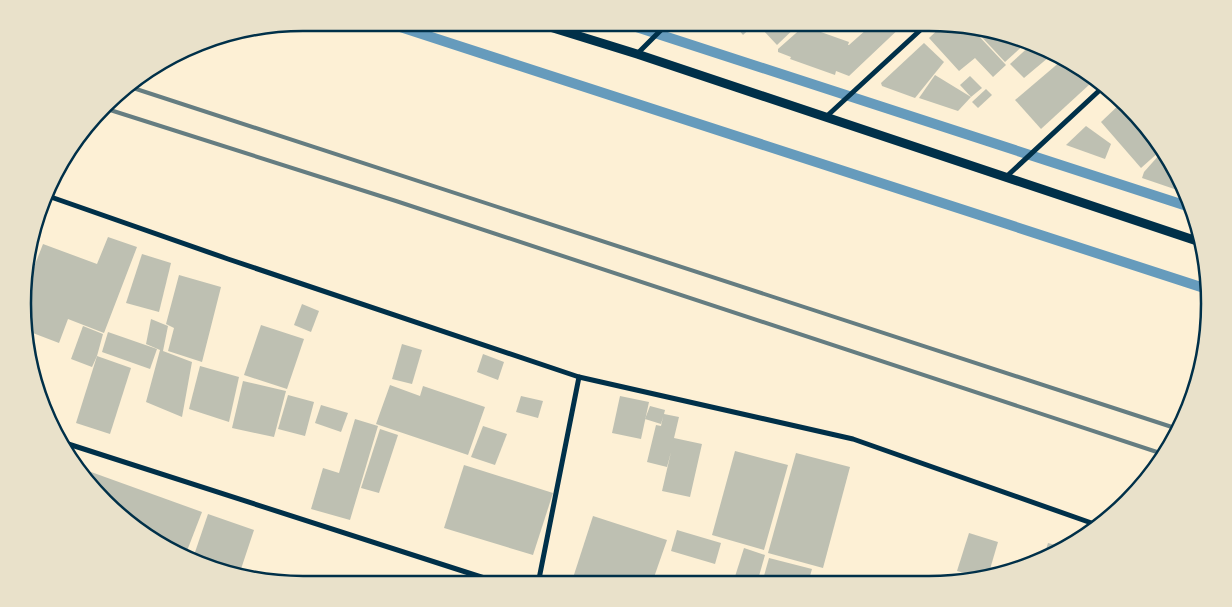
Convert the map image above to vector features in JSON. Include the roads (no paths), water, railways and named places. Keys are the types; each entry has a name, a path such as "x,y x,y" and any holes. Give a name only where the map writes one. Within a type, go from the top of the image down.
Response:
{"street":[{"path":"565,31 827,116 1193,240"},
{"path":"637,54 659,31"},
{"path":"827,116 918,31"},
{"path":"1006,177 1098,91"},
{"path":"53,198 228,259 579,377 853,439 1090,522"},
{"path":"540,576 579,377"},
{"path":"71,445 478,576"}],"waterway":[{"path":"413,31 1200,287"},
{"path":"649,31 1182,204"}],"railway":[{"path":"137,89 1171,427"},
{"path":"112,110 396,201 1157,452"}]}
